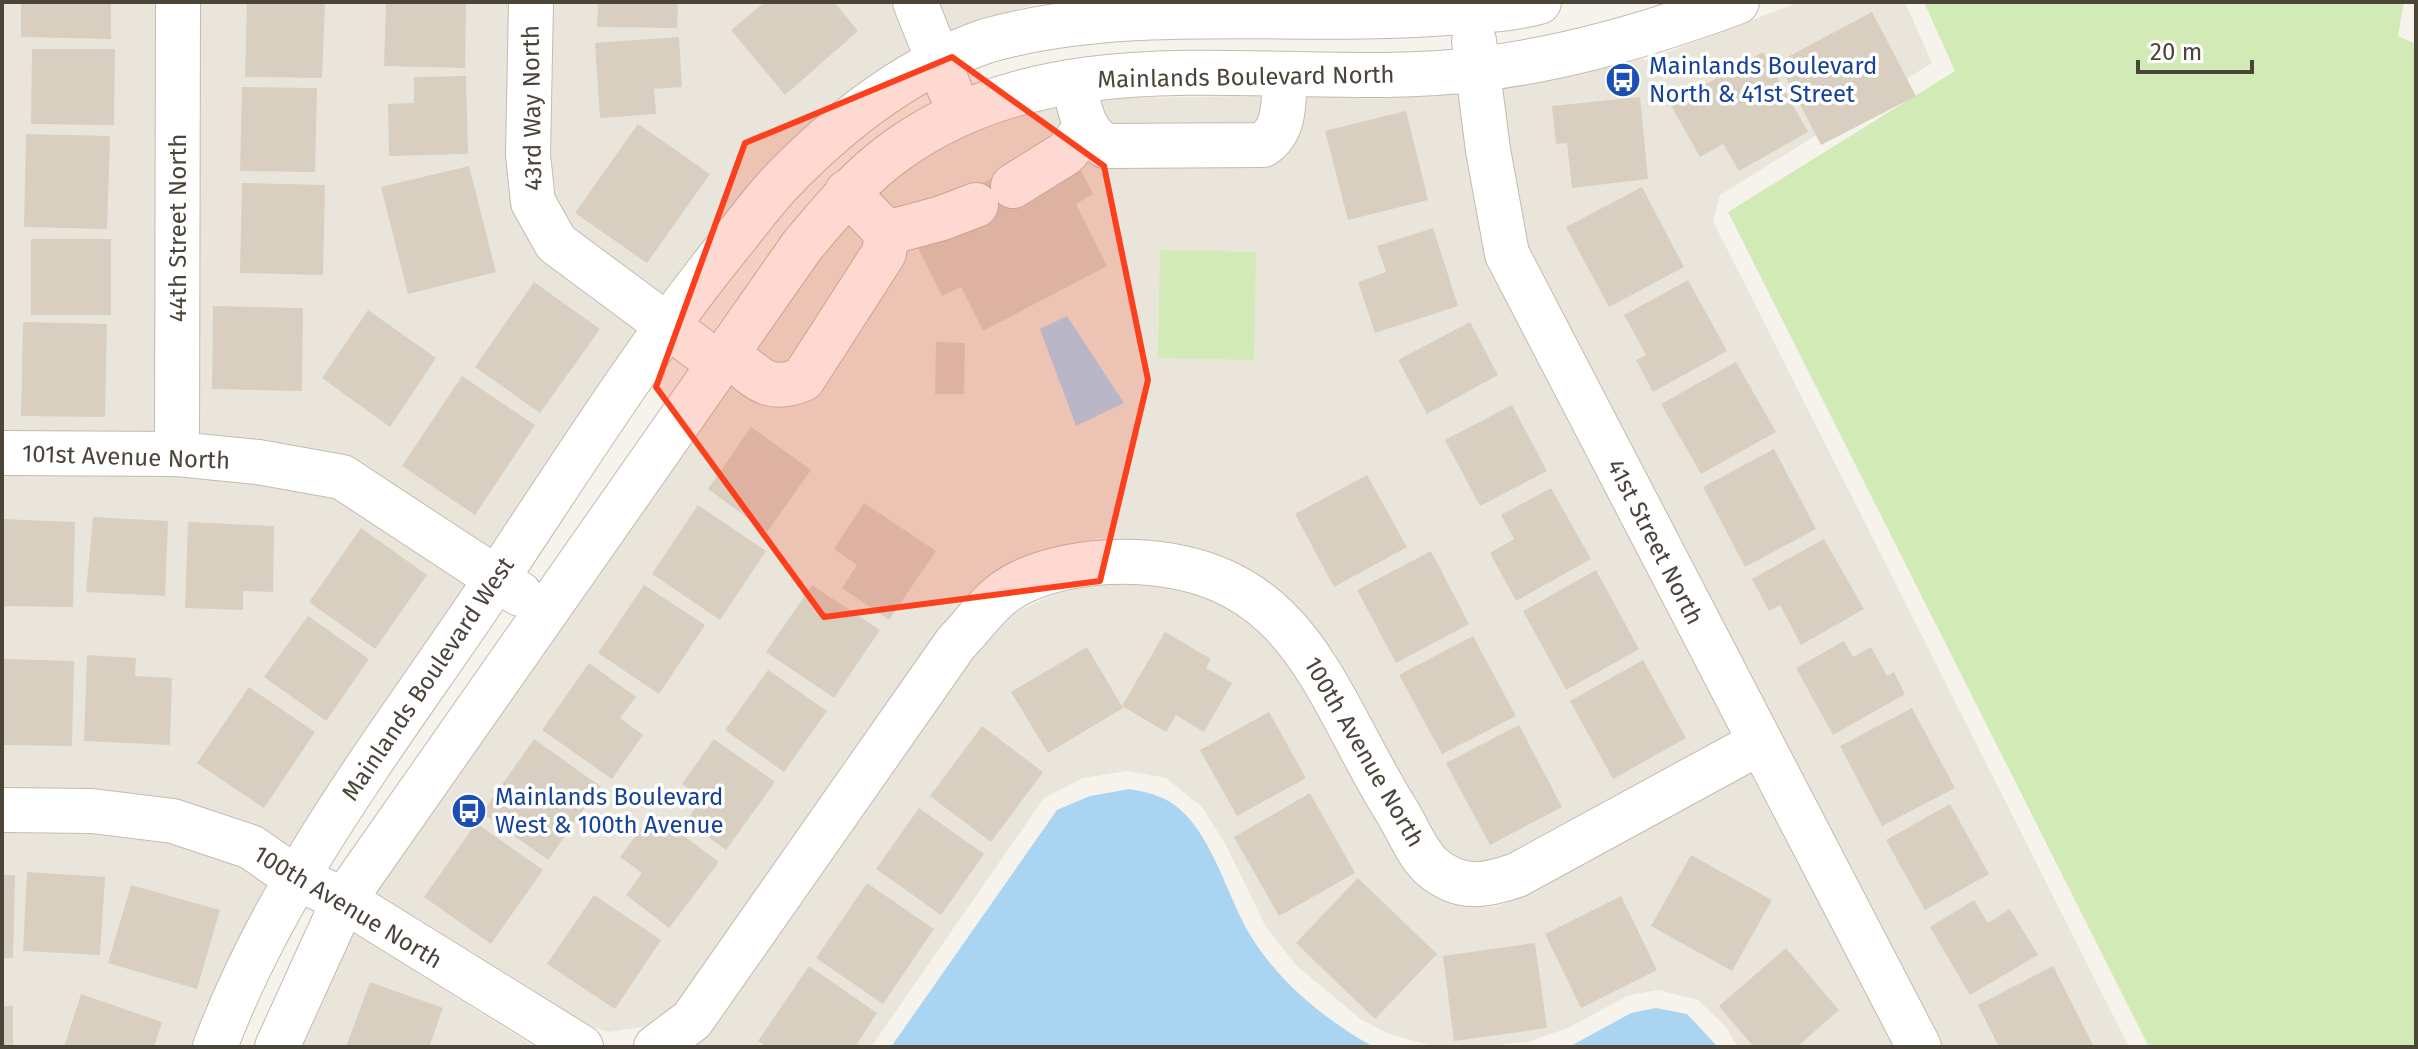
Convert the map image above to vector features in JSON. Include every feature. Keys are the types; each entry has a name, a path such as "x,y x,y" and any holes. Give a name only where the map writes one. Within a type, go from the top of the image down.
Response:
{"street":[{"name":"44th Street North","path":"177,454 178,2"},
{"name":"43rd Way North","path":"531,2 528,155 533,202 556,243 666,325 767,383 783,387 803,379 884,253 887,233"},
{"path":"915,2 960,114"},
{"path":"666,325 777,186 827,136 878,97 939,61 984,41 1045,24 1115,16 1242,9 1403,17 1539,2"},
{"name":"Mainlands Boulevard North","path":"723,359 802,246 847,192 901,147 960,114 1032,89 1117,76 1478,70 1572,53 1650,17 1737,2"},
{"path":"1242,9 1242,74"},
{"name":"41st Street North","path":"1469,12 1488,150 1507,254 1919,1047"},
{"path":"1074,82 1086,128 1105,146 1263,145 1276,137 1281,123 1285,74"},
{"path":"847,192 887,233 942,218 994,196 1066,153 1086,128"},
{"name":"Mainlands Boulevard West","path":"215,1047 239,982 294,877 666,325"},
{"path":"277,1047 344,900 723,359"},
{"name":"101st Avenue North","path":"2,453 177,454 258,462 342,477 546,610"},
{"name":"100th Avenue North","path":"656,1047 692,1020 956,643 1002,594 1049,573 1099,560 1161,563 1222,578 1274,615 1318,665 1389,799 1431,866 1461,883 1488,885 1517,875 1759,743"},
{"name":"100th Avenue North","path":"2,810 92,811 173,821 251,847 294,877 344,900 581,1047"}],"highlighted area":[{"path":"952,57 1104,166 1148,380 1100,581 824,617 656,387 745,143"}],"shaded area":[{"path":"2,2 159,2 157,431 2,431"},
{"path":"198,2 511,2 508,155 638,331 491,549 345,455 261,440 197,433"},
{"path":"551,2 894,2 913,51 867,79 814,120 762,171 661,295 570,227 551,195 548,154"},
{"path":"937,2 1042,2 980,20 949,33"},
{"path":"1800,2 1905,2 1932,63 1720,195 1713,221 2129,1047 1942,1047 1526,246 1507,146 1501,88 1575,76 1643,58 1644,61"},
{"path":"1461,93 1490,265 1731,734 1509,854 1486,863 1466,862 1444,848 1405,786 1335,653 1285,596 1226,557 1165,542 1100,538 1045,551 678,1003 647,1026 609,1032 579,1023 373,893 817,260 863,206 911,166 967,135 1037,111 1118,98"},
{"path":"2,475 176,476 255,484 335,499 468,585 289,847 261,828 179,800 93,789 2,788"},
{"path":"1101,583 1158,586 1214,599 1261,632 1302,679 1422,886 1459,905 1495,907 1523,896 1751,773 1896,1047 1738,1047 1725,1026 1698,1000 1659,990 1629,995 1568,1028 1527,1042 1478,1047 1430,1045 1389,1034 1359,1018 1296,965 1266,927 1226,845 1202,807 1166,778 1128,771 1083,778 1044,798 871,1047 691,1047 971,658 1013,613 1055,594"},
{"path":"2,833 91,834 169,843 243,867 267,884 221,973 193,1047 2,1047"},
{"path":"351,931 535,1047 299,1047"}],"green space":[{"path":"1924,2 2404,2 2398,36 2416,44 2416,1047 2149,1047 1728,212 1955,71"},
{"path":"1160,250 1256,252 1254,360 1158,358"}],"water":[{"path":"1067,316 1124,403 1076,426 1040,329"},
{"path":"1130,789 1160,797 1177,807 1191,821 1215,859 1243,921 1263,955 1306,1000 1339,1026 1374,1047 891,1047 1057,810 1090,796"},
{"path":"1656,1008 1687,1014 1718,1047 1569,1047 1631,1013"}],"building":[{"path":"21,2 111,2 111,39 21,37"},
{"path":"247,2 325,2 322,78 245,77"},
{"path":"386,2 466,2 465,68 384,66"},
{"path":"598,2 678,2 677,28 597,27"},
{"path":"765,2 834,2 858,31 785,95 731,30"},
{"path":"1872,12 1916,96 1821,145 1778,62"},
{"path":"679,37 682,87 654,89 656,114 600,118 595,43"},
{"path":"32,49 115,49 114,125 31,124"},
{"path":"1763,52 1808,132 1739,171 1723,144 1700,157 1670,104"},
{"path":"466,76 468,154 389,156 388,104 414,103 414,77"},
{"path":"242,87 317,88 315,172 240,171"},
{"path":"1640,97 1648,179 1572,188 1567,143 1556,144 1552,106"},
{"path":"1406,111 1428,200 1348,220 1325,131"},
{"path":"638,124 710,174 647,263 575,213"},
{"path":"26,134 110,136 107,229 24,227"},
{"path":"469,166 496,272 408,294 381,187"},
{"path":"1079,166 1093,194 1076,204 1107,266 983,331 961,287 942,296 918,248 981,216 968,190 1006,171"},
{"path":"242,183 325,185 323,275 240,273"},
{"path":"1642,187 1684,267 1609,307 1566,227"},
{"path":"1433,228 1458,306 1375,333 1358,282 1386,272 1377,246"},
{"path":"31,239 111,239 111,315 31,315"},
{"path":"1688,280 1727,351 1653,392 1636,360 1646,355 1624,315"},
{"path":"534,282 600,329 540,413 475,367"},
{"path":"213,306 303,308 302,391 212,389"},
{"path":"368,310 436,358 390,427 322,378"},
{"path":"23,322 107,324 105,417 21,416"},
{"path":"1470,322 1498,375 1427,414 1398,360"},
{"path":"936,342 965,343 964,394 935,394"},
{"path":"1736,362 1776,432 1701,474 1661,404"},
{"path":"462,376 535,425 475,515 402,466"},
{"path":"1512,405 1547,471 1480,506 1445,440"},
{"path":"751,427 811,470 767,532 708,489"},
{"path":"1774,449 1816,529 1745,567 1703,487"},
{"path":"1367,475 1407,547 1334,587 1295,514"},
{"path":"1551,488 1591,559 1516,601 1490,553 1514,539 1501,515"},
{"path":"864,503 936,551 889,620 842,588 857,565 834,549"},
{"path":"698,505 766,551 720,620 652,574"},
{"path":"93,517 168,521 165,596 86,592"},
{"path":"2,519 75,522 73,607 2,606"},
{"path":"188,522 274,526 273,592 243,591 243,610 185,608"},
{"path":"361,528 427,575 375,649 309,602"},
{"path":"1824,539 1864,609 1801,645 1780,605 1769,611 1752,579"},
{"path":"1431,551 1469,624 1396,663 1357,590"},
{"path":"1596,570 1639,649 1566,690 1523,611"},
{"path":"644,585 705,625 659,694 598,653"},
{"path":"812,585 880,630 834,698 766,652"},
{"path":"308,616 369,659 326,721 264,677"},
{"path":"1165,632 1211,659 1206,668 1232,683 1204,732 1176,715 1166,732 1122,706"},
{"path":"1473,636 1516,716 1442,754 1399,675"},
{"path":"1844,641 1853,657 1871,647 1887,676 1894,672 1905,694 1833,735 1796,668"},
{"path":"1087,647 1123,708 1048,753 1011,692"},
{"path":"87,655 136,658 135,676 172,678 170,745 84,741"},
{"path":"2,659 74,661 72,746 2,745"},
{"path":"1643,660 1686,738 1613,779 1570,701"},
{"path":"589,663 636,697 620,718 643,735 612,779 542,730"},
{"path":"768,670 827,711 784,772 725,730"},
{"path":"249,687 315,732 264,808 197,763"},
{"path":"1912,708 1955,788 1882,826 1840,746"},
{"path":"1269,712 1306,778 1237,816 1200,750"},
{"path":"1519,725 1562,807 1490,845 1446,763"},
{"path":"982,726 1043,772 991,842 930,796"},
{"path":"534,739 600,786 548,860 482,813"},
{"path":"714,739 775,782 726,850 686,821 702,799 682,784"},
{"path":"1310,793 1355,873 1279,916 1234,837"},
{"path":"1950,804 1989,874 1925,910 1886,840"},
{"path":"919,808 984,854 941,915 876,869"},
{"path":"653,813 719,862 669,928 626,895 642,873 620,857"},
{"path":"476,823 543,870 491,944 424,897"},
{"path":"1691,855 1772,900 1732,971 1651,926"},
{"path":"27,872 105,877 100,955 23,951"},
{"path":"2,875 15,875 13,958 2,958"},
{"path":"1358,878 1437,954 1375,1019 1296,943"},
{"path":"867,883 934,929 883,1004 816,958"},
{"path":"131,885 220,910 197,989 108,963"},
{"path":"594,895 661,940 615,1009 547,964"},
{"path":"1621,896 1657,970 1581,1008 1545,934"},
{"path":"1974,900 1988,923 2010,909 2038,955 1970,995 1930,927"},
{"path":"1535,943 1547,1028 1454,1041 1443,956"},
{"path":"1786,948 1839,1010 1797,1047 1754,1047 1719,1006"},
{"path":"809,966 877,1013 855,1047 767,1047 758,1041"},
{"path":"2053,966 2094,1047 1999,1047 1978,1005"},
{"path":"370,982 443,1008 429,1047 346,1047"},
{"path":"81,994 162,1022 154,1047 64,1047"},
{"path":"2,1006 13,1006 13,1047 2,1047"}],"place":[{"name":"Mainlands Boulevard North & 41st Street","path":"1623,80"},
{"name":"Mainlands Boulevard West & 100th Avenue","path":"469,811"}]}
